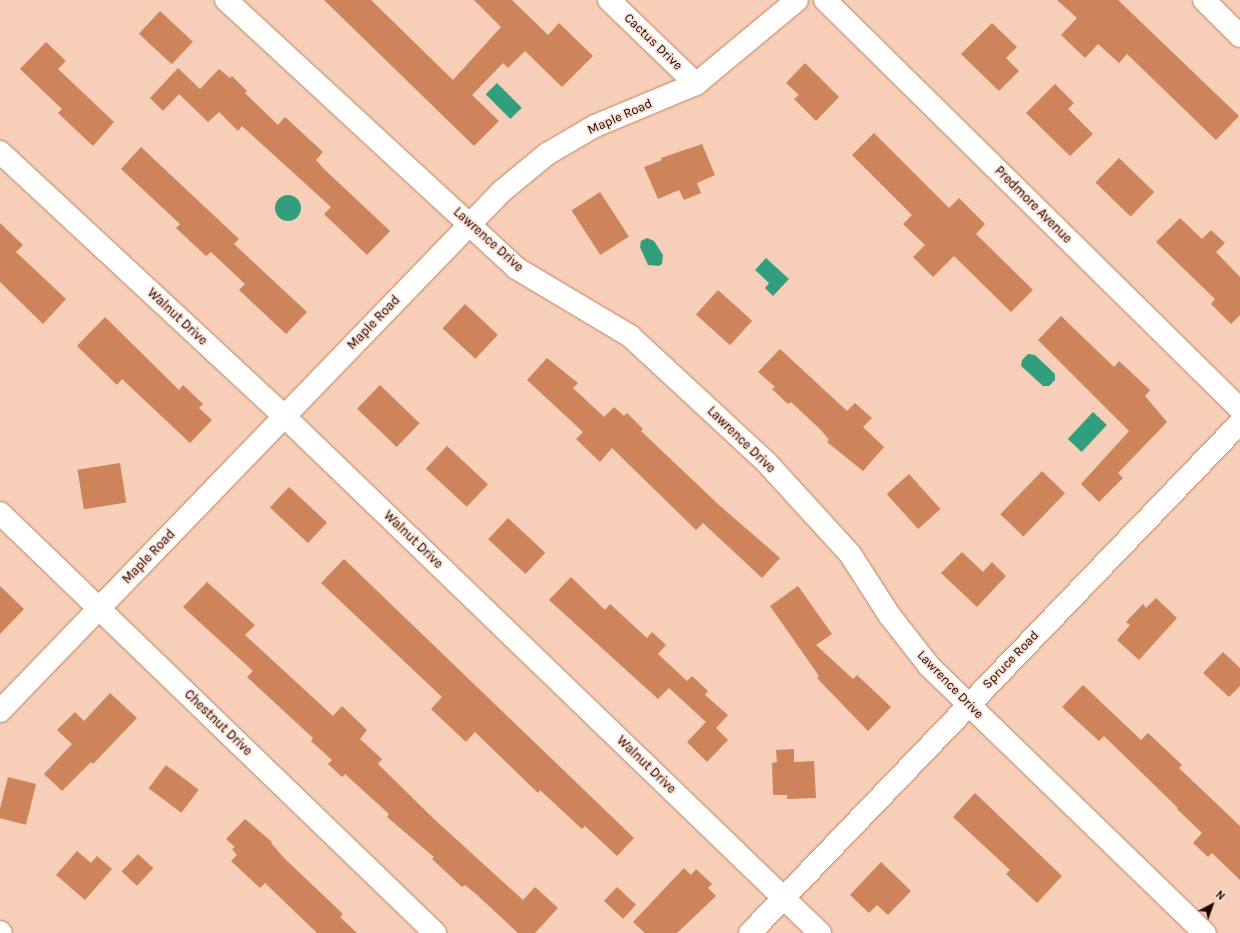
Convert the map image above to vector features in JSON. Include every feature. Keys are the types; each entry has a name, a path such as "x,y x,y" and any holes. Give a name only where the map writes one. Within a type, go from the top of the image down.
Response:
{"street":[{"name":"Lawrence Drive","path":"226,0 516,268 630,336 767,463 850,554 890,616 919,653 967,704 1205,933"},
{"name":"Cactus Drive","path":"609,0 696,84"},
{"name":"Maple Road","path":"0,711 468,224 501,192 547,154 595,126 696,84 797,0"},
{"name":"Predmore Avenue","path":"825,0 1240,409"},
{"path":"1204,0 1240,36"},
{"name":"Walnut Drive","path":"0,152 284,416 820,933"},
{"name":"Spruce Road","path":"750,933 967,704 1240,423"},
{"name":"Chestnut Drive","path":"0,513 435,933"}],"shaded area":[{"path":"497,83 522,108 510,119 486,94"},
{"path":"288,195 297,199 301,208 297,217 288,221 279,217 275,208 279,199"},
{"path":"647,238 654,241 663,255 662,264 659,266 648,265 640,247 641,241"},
{"path":"766,258 789,279 773,296 765,288 769,283 755,270"},
{"path":"1028,354 1035,355 1055,374 1055,380 1049,386 1043,386 1021,366 1022,360"},
{"path":"1093,412 1107,425 1082,452 1068,439"}],"building":[{"path":"324,0 371,0 453,80 501,27 474,0 512,0 548,35 559,23 593,56 562,87 525,51 508,68 503,63 472,95 499,121 474,146"},
{"path":"1057,0 1118,0 1239,116 1216,140 1127,54 1119,63 1098,44 1085,58 1061,35 1077,18"},
{"path":"160,11 193,42 172,64 139,34"},
{"path":"992,23 1017,47 1006,58 1019,71 999,91 961,54"},
{"path":"46,42 66,61 58,69 114,122 93,146 58,113 62,109 20,69"},
{"path":"805,63 839,97 816,121 794,99 799,95 786,83"},
{"path":"178,68 200,89 219,69 230,78 232,76 247,91 245,93 278,125 285,117 323,152 316,160 390,231 367,255 324,214 331,207 242,126 238,131 219,112 208,122 179,94 163,111 150,98"},
{"path":"1055,84 1074,103 1068,109 1093,134 1070,156 1026,113"},
{"path":"874,133 949,208 959,198 985,224 976,234 1033,290 1011,312 954,256 933,277 913,257 925,245 903,224 912,215 852,155"},
{"path":"702,144 715,175 697,183 701,193 684,200 679,190 658,199 644,167 662,160 661,158"},
{"path":"141,147 239,239 234,244 307,312 286,334 239,290 245,284 211,252 206,256 176,228 180,224 121,169"},
{"path":"1119,158 1154,192 1131,216 1095,182"},
{"path":"600,192 629,236 600,255 571,211"},
{"path":"1180,218 1202,239 1211,230 1225,243 1216,252 1240,277 1240,315 1231,324 1211,304 1215,299 1156,242"},
{"path":"0,223 23,245 16,252 66,299 43,324 0,282"},
{"path":"718,290 752,321 730,345 696,315"},
{"path":"465,304 498,335 475,359 442,328"},
{"path":"1061,316 1114,367 1119,361 1150,390 1145,396 1167,422 1118,473 1123,478 1099,502 1081,484 1129,431 1038,340"},
{"path":"105,317 179,390 183,385 203,404 199,408 212,420 190,443 122,379 117,385 77,346"},
{"path":"780,349 847,411 855,403 872,418 863,427 884,447 863,471 827,442 829,440 821,430 791,402 788,404 772,389 775,387 758,372"},
{"path":"547,358 578,383 573,388 604,417 614,407 624,416 627,413 643,429 641,431 719,505 780,558 762,578 703,523 696,530 612,448 600,462 576,439 583,432 527,380"},
{"path":"380,385 420,423 397,447 357,409"},
{"path":"447,446 488,484 467,507 426,469"},
{"path":"120,463 126,503 84,509 78,470"},
{"path":"1042,471 1065,493 1023,536 1000,514"},
{"path":"909,474 940,509 918,529 887,494"},
{"path":"289,487 327,522 308,543 270,507"},
{"path":"508,518 545,553 526,574 488,539"},
{"path":"962,552 983,572 992,562 1006,576 977,607 941,573"},
{"path":"344,559 634,838 617,856 585,826 582,829 540,790 538,793 475,732 466,742 431,709 442,697 321,583"},
{"path":"571,577 605,610 610,604 647,638 652,632 666,645 658,654 687,681 692,676 708,691 705,695 728,715 716,728 728,740 707,762 687,742 706,722 669,688 658,699 549,600"},
{"path":"207,582 255,625 245,635 333,716 342,706 367,730 360,739 382,759 378,764 434,819 523,900 535,887 558,908 535,933 518,933 476,894 465,885 462,887 432,859 434,857 387,817 389,814 345,774 342,777 328,764 332,760 311,741 313,738 247,677 253,671 183,607"},
{"path":"0,586 24,609 0,634"},
{"path":"798,586 832,634 816,645 853,679 857,675 891,707 868,731 817,678 819,676 770,606"},
{"path":"1156,598 1177,618 1139,660 1117,640 1130,625 1126,622 1143,604 1146,608"},
{"path":"1223,652 1240,668 1240,686 1229,697 1203,673"},
{"path":"1083,685 1141,740 1148,733 1182,765 1179,768 1240,826 1240,880 1212,853 1208,857 1193,843 1202,833 1104,736 1099,741 1062,707"},
{"path":"110,693 137,718 93,764 91,762 62,791 44,774 72,744 57,730 75,712 84,721"},
{"path":"794,749 794,762 814,761 816,798 787,799 787,795 773,795 772,763 777,762 776,750"},
{"path":"166,765 199,790 181,813 149,788"},
{"path":"8,777 36,784 26,825 0,818 0,809"},
{"path":"975,793 1062,876 1037,903 1006,874 1010,870 953,817"},
{"path":"245,819 272,842 271,843 285,859 343,914 340,917 357,933 317,933 265,883 260,888 231,861 237,855 232,849 235,847 226,839"},
{"path":"77,851 91,863 97,856 112,869 85,900 56,875"},
{"path":"138,854 153,868 137,886 122,872"},
{"path":"881,862 911,891 888,915 877,905 869,913 850,895"},
{"path":"684,868 691,875 696,869 712,884 708,888 716,896 677,933 645,933 633,922"},
{"path":"617,887 636,905 623,919 604,901"}]}
